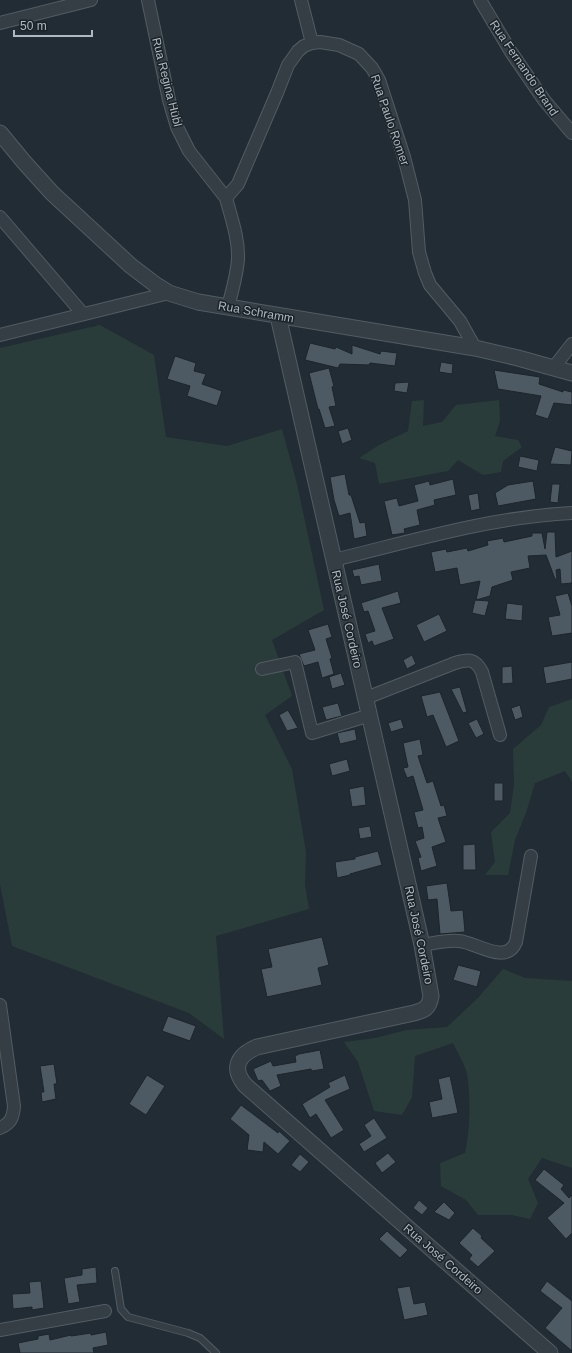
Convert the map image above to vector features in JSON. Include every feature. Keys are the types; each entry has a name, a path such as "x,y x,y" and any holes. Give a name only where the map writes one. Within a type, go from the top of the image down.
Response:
{"street":[{"path":"0,24 91,0"},
{"name":"Rua Regina Hübl","path":"148,0 169,100 177,127 189,151 226,198"},
{"path":"228,307 237,270 238,247 226,198 232,192 242,174 283,80 288,65 298,51 304,46 312,43 301,0"},
{"name":"Rua Fernando Brand","path":"480,0 511,52 544,100 572,133"},
{"name":"Rua Paulo Romer","path":"312,43 329,43 339,45 359,54 372,68 379,80 392,117 415,200 419,252 425,273 430,285 460,321 475,348"},
{"name":"Rua Schramm","path":"0,133 39,179 79,218 144,277 169,293 198,302 475,348 554,367 572,373"},
{"path":"0,217 83,314"},
{"path":"0,335 169,293"},
{"name":"Rua José Cordeiro","path":"278,316 422,945 431,996 430,1004 423,1010 403,1016 257,1047 244,1054 240,1060 238,1065 240,1079 550,1353"},
{"path":"554,367 572,344"},
{"path":"334,560 477,526 534,516 572,513"},
{"path":"366,698 455,663 468,660 474,661 482,672 500,735"},
{"path":"262,670 296,662 312,733 370,715"},
{"path":"422,945 460,941 470,943 490,952 499,953 509,951 514,948 531,856"},
{"path":"0,1005 14,1106 12,1120 0,1128"},
{"path":"0,1330 105,1311"}],"lane":[{"path":"115,1271 121,1308 128,1317 188,1333 200,1338 216,1353"}],"green space":[{"path":"100,325 154,355 166,437 227,446 282,429 297,484 324,610 272,640 292,696 265,715 292,769 306,852 305,885 309,909 216,936 224,1039 189,1013 12,946 0,884 0,348"},
{"path":"424,400 423,426 442,422 456,405 499,400 500,421 495,436 518,440 522,447 503,461 501,472 483,475 458,460 448,471 379,484 375,463 359,458 379,445 408,431 412,401"},
{"path":"572,699 572,782 565,771 535,783 526,813 515,840 508,875 485,875 495,862 491,832 510,813 514,785 513,749 541,725 549,707"},
{"path":"503,969 525,978 572,981 572,1168 542,1158 528,1179 538,1203 530,1219 511,1215 478,1215 466,1200 441,1186 440,1163 465,1153 469,1124 469,1093 467,1074 463,1062 453,1043 415,1056 412,1097 402,1115 374,1111 358,1062 344,1042 375,1038 407,1030 447,1027 478,998"}],"building":[{"path":"310,343 335,349 336,347 352,354 352,345 380,354 381,351 397,353 395,366 370,363 369,365 340,364 338,368 305,360"},
{"path":"175,356 196,363 194,371 206,374 202,384 222,391 217,406 187,396 190,386 167,379"},
{"path":"441,362 453,364 452,374 439,372"},
{"path":"329,368 334,386 332,387 336,406 329,407 335,426 325,428 318,409 309,373"},
{"path":"494,370 540,377 539,384 563,392 563,390 572,392 572,405 554,403 548,419 535,415 541,396 498,389"},
{"path":"409,382 407,393 394,391 395,383"},
{"path":"348,428 352,440 342,444 338,431"},
{"path":"555,447 572,451 571,465 550,464"},
{"path":"520,456 539,460 537,471 518,467"},
{"path":"345,474 349,495 351,495 360,523 365,522 367,536 354,539 350,513 339,516 334,500 330,477"},
{"path":"453,479 456,495 434,500 435,505 417,510 420,525 404,529 405,533 392,535 384,501 397,498 399,506 418,501 414,485 429,481 430,485"},
{"path":"533,481 536,499 498,506 495,493 508,485"},
{"path":"552,484 560,484 558,503 550,502"},
{"path":"478,493 480,509 471,511 468,495"},
{"path":"547,532 555,532 556,557 572,551 572,583 561,584 560,569 556,570 557,579 555,579 546,555 528,556 530,568 511,572 513,580 492,587 490,596 476,600 480,581 460,585 457,568 435,572 431,552 446,549 447,552 467,548 468,551 488,545 487,541 503,538 504,542 532,536 532,533 542,533 545,549"},
{"path":"379,564 382,581 361,585 359,576 354,577 352,570"},
{"path":"398,591 401,603 382,608 394,639 374,646 372,641 368,643 365,634 375,631 368,611 364,612 361,603"},
{"path":"568,593 572,606 572,633 552,636 548,617 560,615 555,596"},
{"path":"475,600 489,601 485,616 472,613"},
{"path":"507,603 523,605 522,621 505,619"},
{"path":"439,614 447,631 424,642 416,625"},
{"path":"328,624 332,637 326,639 332,658 330,659 334,674 322,678 318,662 304,666 299,654 315,650 308,630"},
{"path":"412,655 416,664 407,669 403,660"},
{"path":"572,662 572,679 546,684 543,667"},
{"path":"512,666 513,683 502,684 502,667"},
{"path":"341,673 345,685 332,689 329,677"},
{"path":"460,687 467,712 463,713 451,689"},
{"path":"440,692 459,741 446,747 433,715 427,717 421,696"},
{"path":"338,703 342,716 326,720 322,707"},
{"path":"520,705 523,717 515,720 511,708"},
{"path":"288,710 298,728 287,731 279,715"},
{"path":"401,719 404,728 391,732 388,723"},
{"path":"477,719 484,734 476,738 468,723"},
{"path":"355,729 357,740 340,744 337,733"},
{"path":"420,739 423,755 418,756 427,783 433,781 441,806 444,805 447,816 438,818 446,842 432,847 437,866 421,871 418,858 421,857 415,841 424,838 422,827 418,828 414,812 423,810 413,776 407,778 403,768 408,767 403,743"},
{"path":"347,759 350,771 332,776 329,764"},
{"path":"494,783 503,783 503,801 494,801"},
{"path":"364,786 366,805 352,807 349,789"},
{"path":"370,826 372,837 360,839 358,828"},
{"path":"475,844 476,870 463,870 463,845"},
{"path":"378,851 382,865 337,878 335,862 355,859 355,857"},
{"path":"447,883 451,911 463,910 465,932 440,934 437,899 428,900 426,886"},
{"path":"322,937 329,965 318,968 322,985 267,997 261,969 272,967 268,949"},
{"path":"458,965 481,971 477,987 453,980"},
{"path":"168,1016 196,1026 190,1041 162,1031"},
{"path":"320,1050 324,1069 312,1071 311,1069 277,1075 281,1086 270,1091 262,1080 258,1081 253,1069 271,1061 273,1066 296,1062 295,1056 299,1054"},
{"path":"54,1064 57,1084 54,1084 56,1099 42,1102 41,1092 44,1092 40,1066"},
{"path":"147,1075 165,1086 146,1115 129,1104"},
{"path":"345,1075 350,1089 325,1100 344,1130 331,1138 316,1114 310,1118 302,1104 330,1087 328,1083"},
{"path":"450,1076 458,1113 432,1118 429,1102 442,1099 438,1079"},
{"path":"241,1105 278,1133 279,1131 290,1141 278,1154 264,1142 263,1152 247,1150 249,1135 230,1119"},
{"path":"374,1118 387,1138 364,1152 359,1144 371,1136 364,1125"},
{"path":"388,1153 396,1162 382,1173 375,1163"},
{"path":"300,1154 309,1162 300,1172 291,1165"},
{"path":"544,1169 564,1185 561,1189 569,1198 572,1195 572,1233 566,1239 547,1218 564,1203 535,1180"},
{"path":"419,1200 428,1208 422,1215 413,1208"},
{"path":"444,1202 455,1213 449,1220 434,1212"},
{"path":"473,1228 495,1251 478,1267 469,1259 472,1255 459,1243"},
{"path":"387,1231 408,1250 400,1258 379,1239"},
{"path":"96,1267 97,1283 77,1285 80,1302 68,1304 64,1278 82,1275 82,1269"},
{"path":"41,1281 44,1308 32,1310 32,1307 13,1309 12,1294 30,1293 29,1282"},
{"path":"547,1281 572,1301 572,1351 545,1328 562,1308 540,1291"},
{"path":"410,1286 414,1304 425,1302 428,1315 404,1320 397,1288"},
{"path":"106,1332 108,1345 93,1348 94,1353 20,1353 18,1343 38,1339 38,1336 49,1334 50,1340 71,1335 91,1333 91,1335"}]}
